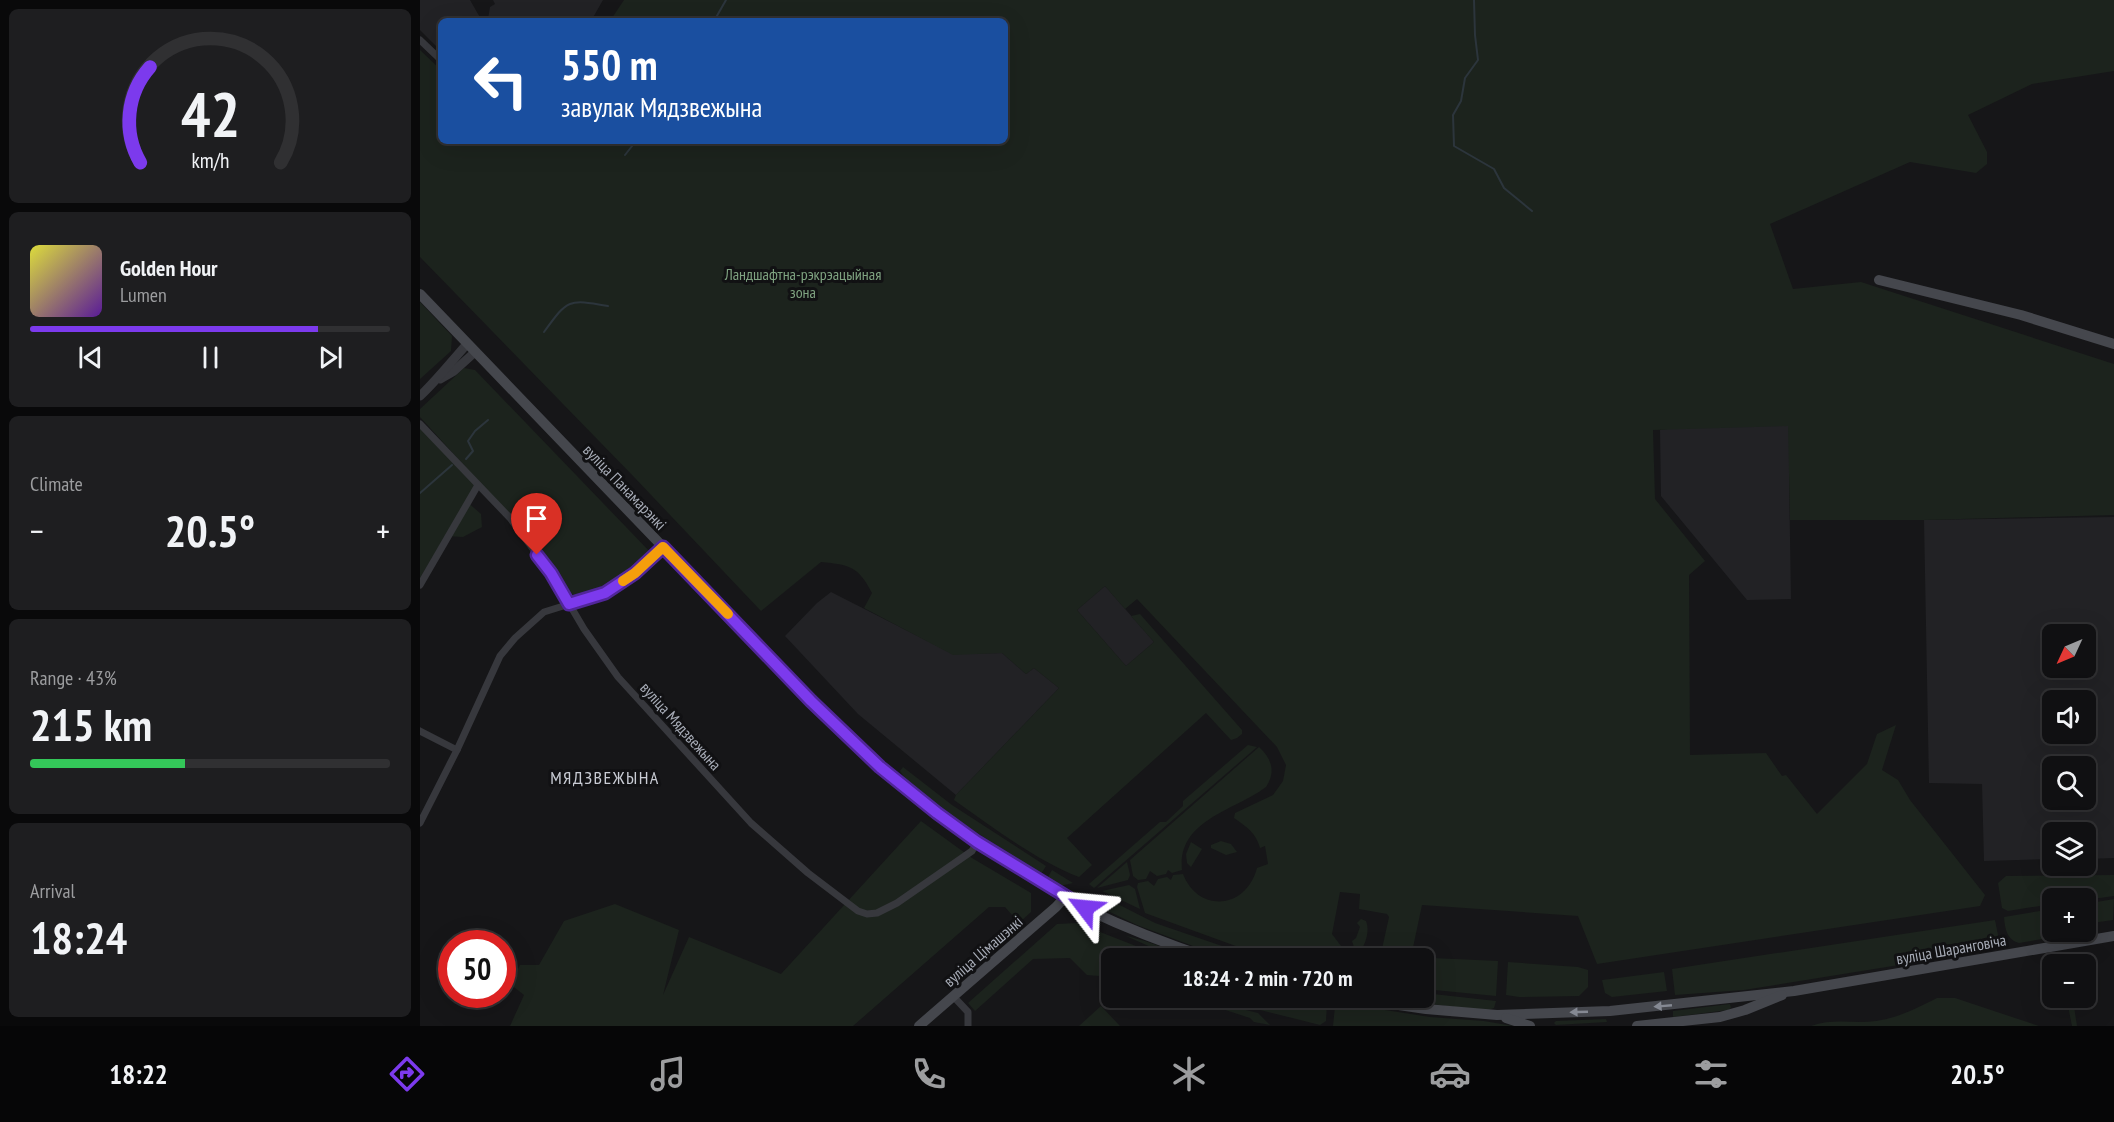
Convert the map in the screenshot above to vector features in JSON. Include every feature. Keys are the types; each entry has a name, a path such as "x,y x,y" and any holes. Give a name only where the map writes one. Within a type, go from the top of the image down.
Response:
{"main road":[{"path":"1879,280 2020,315 2114,344"},
{"name":"вуліца Панамарэнкі","path":"420,294 848,738 909,791 977,842 1065,897"},
{"path":"1065,897 1123,925 1183,948"},
{"name":"вуліца Цімашэнкі","path":"919,1026 1065,897"},
{"name":"вуліца Шаранговіча","path":"1419,1008 1497,1015 1637,1008 1794,991 2114,936"},
{"name":"вуліца Шаранговіча","path":"1638,1026 1720,1017 1794,991"},
{"path":"1637,1008 1638,1026"},
{"name":"вуліца Шаранговіча","path":"1497,1015 1530,1026"}],"street":[{"path":"420,40 438,57"},
{"path":"420,396 437,380 454,371 471,348"},
{"name":"вуліца Мядзвежына","path":"420,424 510,518 551,573 618,677 751,823 808,873 858,911 867,914 877,913 897,903 972,851 977,842"},
{"path":"420,585 478,485"},
{"path":"420,823 457,750 500,656 514,639 544,612 605,593 635,573 663,547"},
{"path":"420,731 457,750"},
{"path":"953,996 968,1012 968,1026"}],"shaded area":[{"path":"420,0 470,0 480,18 438,18 438,48 420,30"},
{"path":"493,0 603,0 593,18 488,18 490,7 495,4"},
{"path":"1807,304 1789,476 1791,599 1747,600 1661,496 1660,430 1667,429"},
{"path":"2114,517 2114,858 2096,859 2096,822 2042,822 2042,859 1984,861 1982,784 1929,783 1924,520"},
{"path":"1105,586 1154,642 1126,666 1077,610"},
{"path":"831,592 953,654 1002,653 1026,674 1034,668 1059,688 956,795 858,714 785,636"}],"green space":[{"name":"Ландшафтна-рэкрэацыйная зона","path":"624,0 2114,0 2114,71 2032,84 1968,115 1987,152 1987,164 1976,173 1910,162 1770,224 1793,289 1861,282 2114,364 2114,515 1924,520 1790,520 1788,426 1653,430 1655,499 1705,561 1689,575 1690,755 1766,753 1782,776 1786,775 1817,814 1867,764 1877,734 1896,725 1882,770 1898,780 1910,800 1985,895 1980,906 1597,964 1578,916 1422,905 1413,948 1382,948 1389,917 1387,914 1359,909 1360,894 1340,892 1332,934 1342,948 1241,948 1145,913 1137,887 1138,883 1148,881 1154,886 1158,879 1167,877 1171,880 1173,875 1183,874 1190,887 1199,895 1210,900 1233,899 1243,892 1251,882 1257,868 1268,864 1265,846 1260,848 1247,827 1234,818 1235,813 1273,795 1283,781 1286,765 1277,747 1137,599 1125,609 1105,586 1077,610 1126,666 1154,642 1131,616 1140,614 1242,730 1242,734 1231,740 1206,713 1067,838 1092,865 1079,877 1062,870 1015,842 954,800 956,795 1059,688 1034,668 1026,674 1002,653 953,655 864,608 872,593 867,584 852,568 839,564 821,562 761,611 420,257 420,50 438,67 438,144 1008,144 1008,18 612,18"},
{"path":"420,302 452,336 451,351 420,379"},
{"path":"464,368 475,370 652,554 625,578 578,597 572,594 559,582 511,517 420,417 420,409"},
{"path":"420,427 475,485 466,501 481,514 482,527 463,537 445,536 420,578"},
{"path":"1248,745 1257,747 1094,888 1089,884 1160,822 1166,822 1183,806 1183,801"},
{"path":"1259,747 1270,761 1272,771 1266,787 1198,828 1189,839 1183,853 1182,870 1172,873 1168,870 1166,874 1157,876 1150,871 1146,879 1138,880 1133,876 1130,860"},
{"path":"903,767 952,805 1046,866 1041,874 942,810 911,786 900,771"},
{"path":"921,821 972,858 1031,893 1031,912 1019,923 1005,907 989,907 853,1026 510,1026 524,995 516,989 516,973 520,965 539,965 564,921 615,904 679,930 663,995 689,937 781,974"},
{"path":"1221,841 1231,844 1237,852 1226,855 1211,848 1211,845"},
{"path":"1191,842 1202,849 1191,867 1187,863 1186,854"},
{"path":"1127,862 1130,875 1128,880 1097,888"},
{"path":"1052,870 1073,883 1060,886 1047,879"},
{"path":"2114,875 2114,896 2096,898 2096,888 2042,888 2042,906 2008,911 2002,908 1998,883 2006,876"},
{"path":"1129,885 1135,889 1140,909 1102,891"},
{"path":"1100,895 1155,923 1228,948 1198,948 1137,925 1089,902 1091,897"},
{"path":"2114,899 2113,920 2096,922 2096,902"},
{"path":"2042,911 2042,939 2015,942 2009,937 2004,917"},
{"path":"1361,919 1366,921 1367,925 1367,937 1362,948 1354,948 1352,941 1356,938 1360,927 1357,923"},
{"path":"1995,920 1999,940 1992,950 1744,990 1675,995 1672,969"},
{"path":"1077,923 1141,948 1101,948 1101,976 1087,975 1070,958 1033,959 975,1011 968,1003 1057,924"},
{"path":"1126,936 1163,948 1153,948"},
{"path":"1434,958 1498,961 1496,996 1434,990"},
{"path":"1508,962 1578,967 1588,970 1588,987 1579,996 1519,997 1506,995"},
{"path":"1664,972 1667,991 1612,997 1605,993 1602,980"},
{"path":"1434,994 1496,1001 1494,1008 1485,1011 1434,1004"},
{"path":"1937,998 1955,998 2039,1026 1811,1026 1827,1022 1884,1020"},
{"path":"1730,1004 1731,1008 1728,1010 1673,1017 1673,1011"},
{"path":"1101,1006 1120,1026 1079,1026"},
{"path":"1219,1008 1238,1008 1258,1013 1270,1025 1254,1022 1250,1018"},
{"path":"1253,1008 1327,1008 1326,1021 1320,1025"},
{"path":"1335,1008 1372,1008 1513,1026 1333,1026"},
{"path":"2068,1008 2074,1008 2077,1026 2072,1026"},
{"path":"1606,1019 1607,1022 1556,1025 1554,1023 1556,1021"}],"waterway":[{"path":"716,18 726,0"},
{"path":"1474,0 1478,60 1465,78 1461,101 1453,115 1454,146 1494,169 1504,188 1532,211"},
{"path":"625,155 634,144"},
{"path":"544,332 558,313 570,304 584,302 608,306"},
{"path":"466,459 473,451 468,441 475,431 488,420"},
{"path":"420,493 452,465"}],"slow traffic":[{"path":"623,581 663,547 728,614"}],"district":[{"name":"МЯДЗВЕЖЫНА","path":"605,778"}],"route":[{"path":"537,555 551,573 569,604 605,593 635,573 663,547 811,701 880,767 977,842 1085,908"}]}
